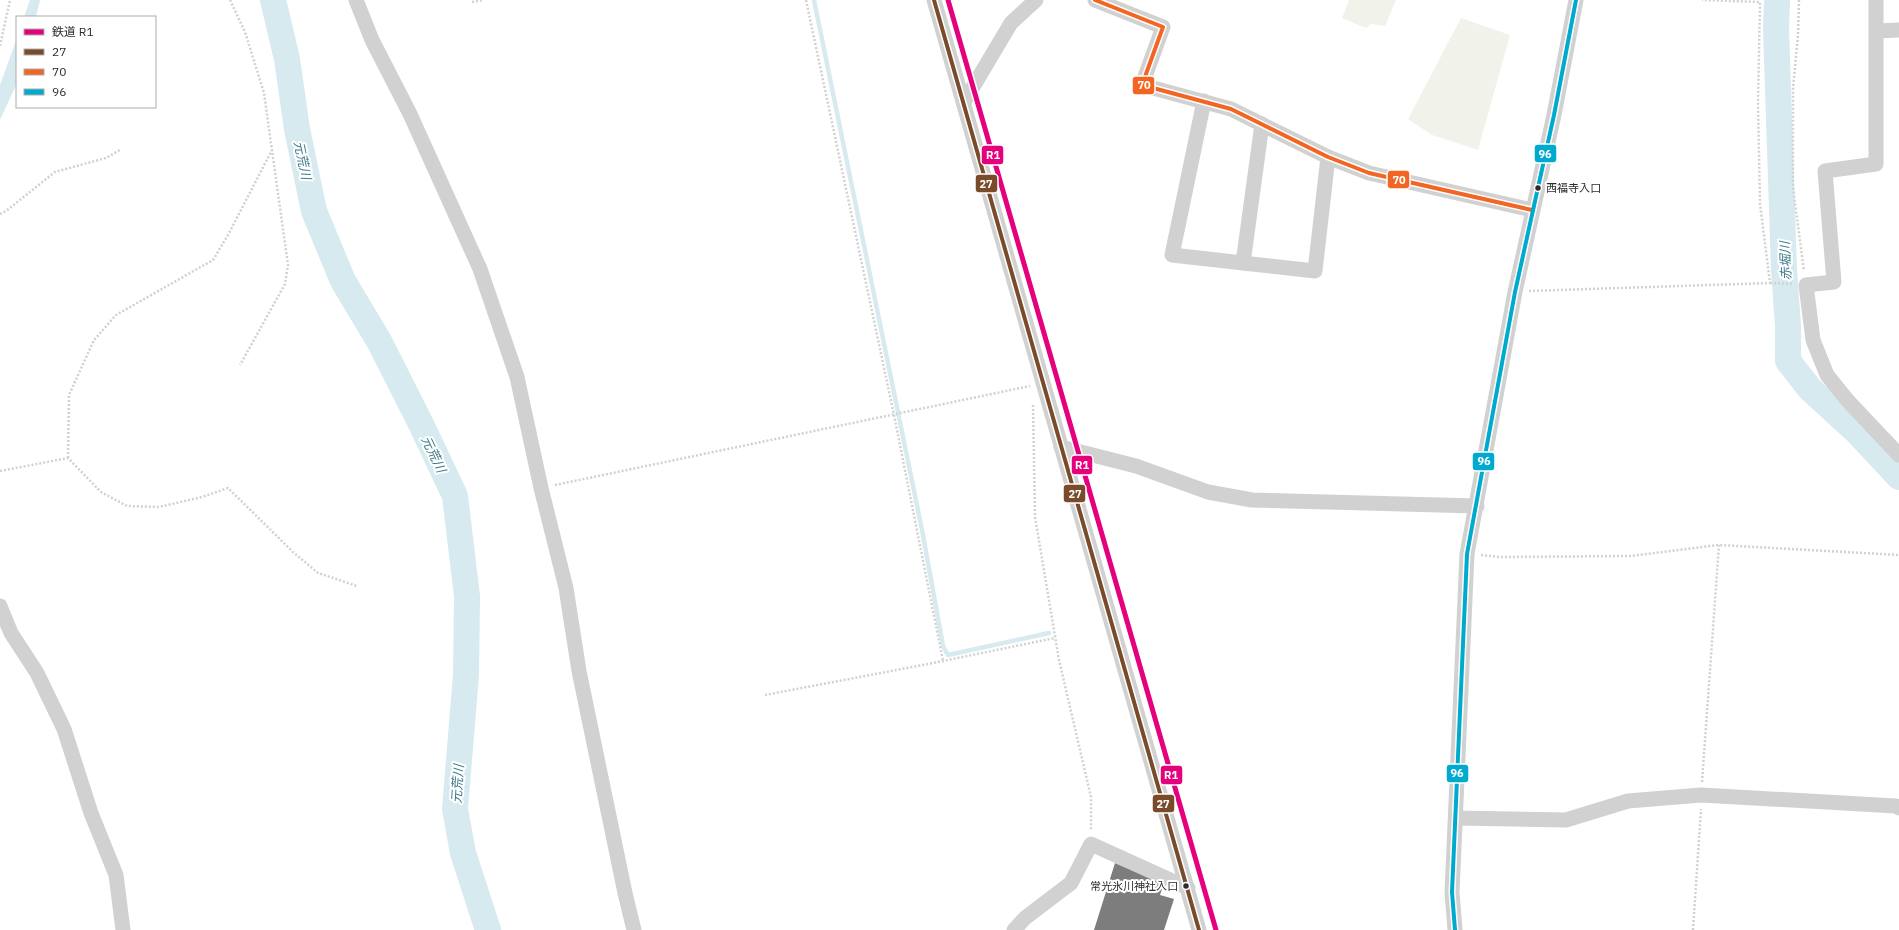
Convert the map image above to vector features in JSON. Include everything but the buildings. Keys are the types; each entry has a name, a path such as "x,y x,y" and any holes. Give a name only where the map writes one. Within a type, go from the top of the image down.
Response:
{"street":[{"path":"356,0 372,40 423,141 480,269 517,377 541,488 566,588 579,671 634,930"},
{"path":"934,0 964,102 1042,384 1200,929"},
{"path":"964,102 1011,23 1036,0"},
{"path":"1095,0 1163,27 1142,85 1231,109 1328,157 1369,173 1532,210"},
{"path":"1455,930 1452,892 1467,554 1515,292 1554,115 1576,0"},
{"path":"1876,0 1876,164 1825,171 1834,282 1806,285 1813,340 1827,374 1848,401 1899,455"},
{"path":"1877,31 1899,30"},
{"path":"1204,101 1172,255 1315,271 1328,157"},
{"path":"1243,263 1262,124"},
{"path":"1061,447 1136,466 1208,492 1252,500 1477,506"},
{"path":"0,606 11,633 37,673 64,729 91,813 116,876 123,930"},
{"path":"1456,818 1566,820 1628,801 1701,795 1896,806 1899,808"},
{"path":"1014,930 1024,918 1071,883 1091,844 1188,888"}],"path":[{"path":"0,46 10,0"},
{"path":"230,0 245,32 264,93 288,265 284,284 240,365"},
{"path":"472,2 483,0"},
{"path":"806,0 894,415 943,661"},
{"path":"1702,0 1760,2 1758,104 1760,204 1770,284"},
{"path":"1515,292 1770,284 1806,285 1793,188 1793,88 1798,36 1799,0"},
{"path":"0,214 6,211 55,172 106,158 120,150"},
{"path":"272,150 228,235 213,260 116,315 94,340 69,395 68,458 101,492 127,506 160,506 202,498 228,488 293,552 318,573 357,586"},
{"path":"541,488 1042,384"},
{"path":"1042,384 1033,395 1035,517 1056,638 1090,797 1091,844"},
{"path":"0,471 68,458"},
{"path":"1694,930 1701,795 1720,545"},
{"path":"1467,554 1500,557 1631,556 1720,545 1899,555"},
{"path":"765,695 1056,638"}],"shaded area":[{"path":"30,0 40,0 36,16 24,16"},
{"path":"1349,0 1396,0 1385,26 1371,24 1366,28 1342,18"},
{"path":"1461,18 1510,35 1478,150 1432,135 1408,119"},
{"path":"16,41 16,85 0,120 0,85"}],"waterway":[{"name":"元荒川","path":"273,0 287,59 297,129 314,211 343,281 379,341 455,496 467,596 466,675 455,809 463,853 488,930"},
{"path":"814,0 923,535 943,646 948,655 1049,633"},
{"name":"赤堀川","path":"1777,0 1776,29 1784,270 1788,326 1788,361 1810,389 1857,432 1899,477"}],"rail line":[{"name":"R1","path":"948,0 1216,930"}],"transit line":[{"name":"27","path":"934,0 1199,930"},
{"name":"70","path":"1095,0 1163,27 1142,85 1231,109 1328,157 1369,173 1532,210"},
{"name":"96","path":"1455,930 1452,892 1467,554 1515,292 1554,115 1576,0"}],"place":[{"name":"西福寺入口","path":"1538,188"},
{"name":"常光氷川神社入口","path":"1186,886"}]}
